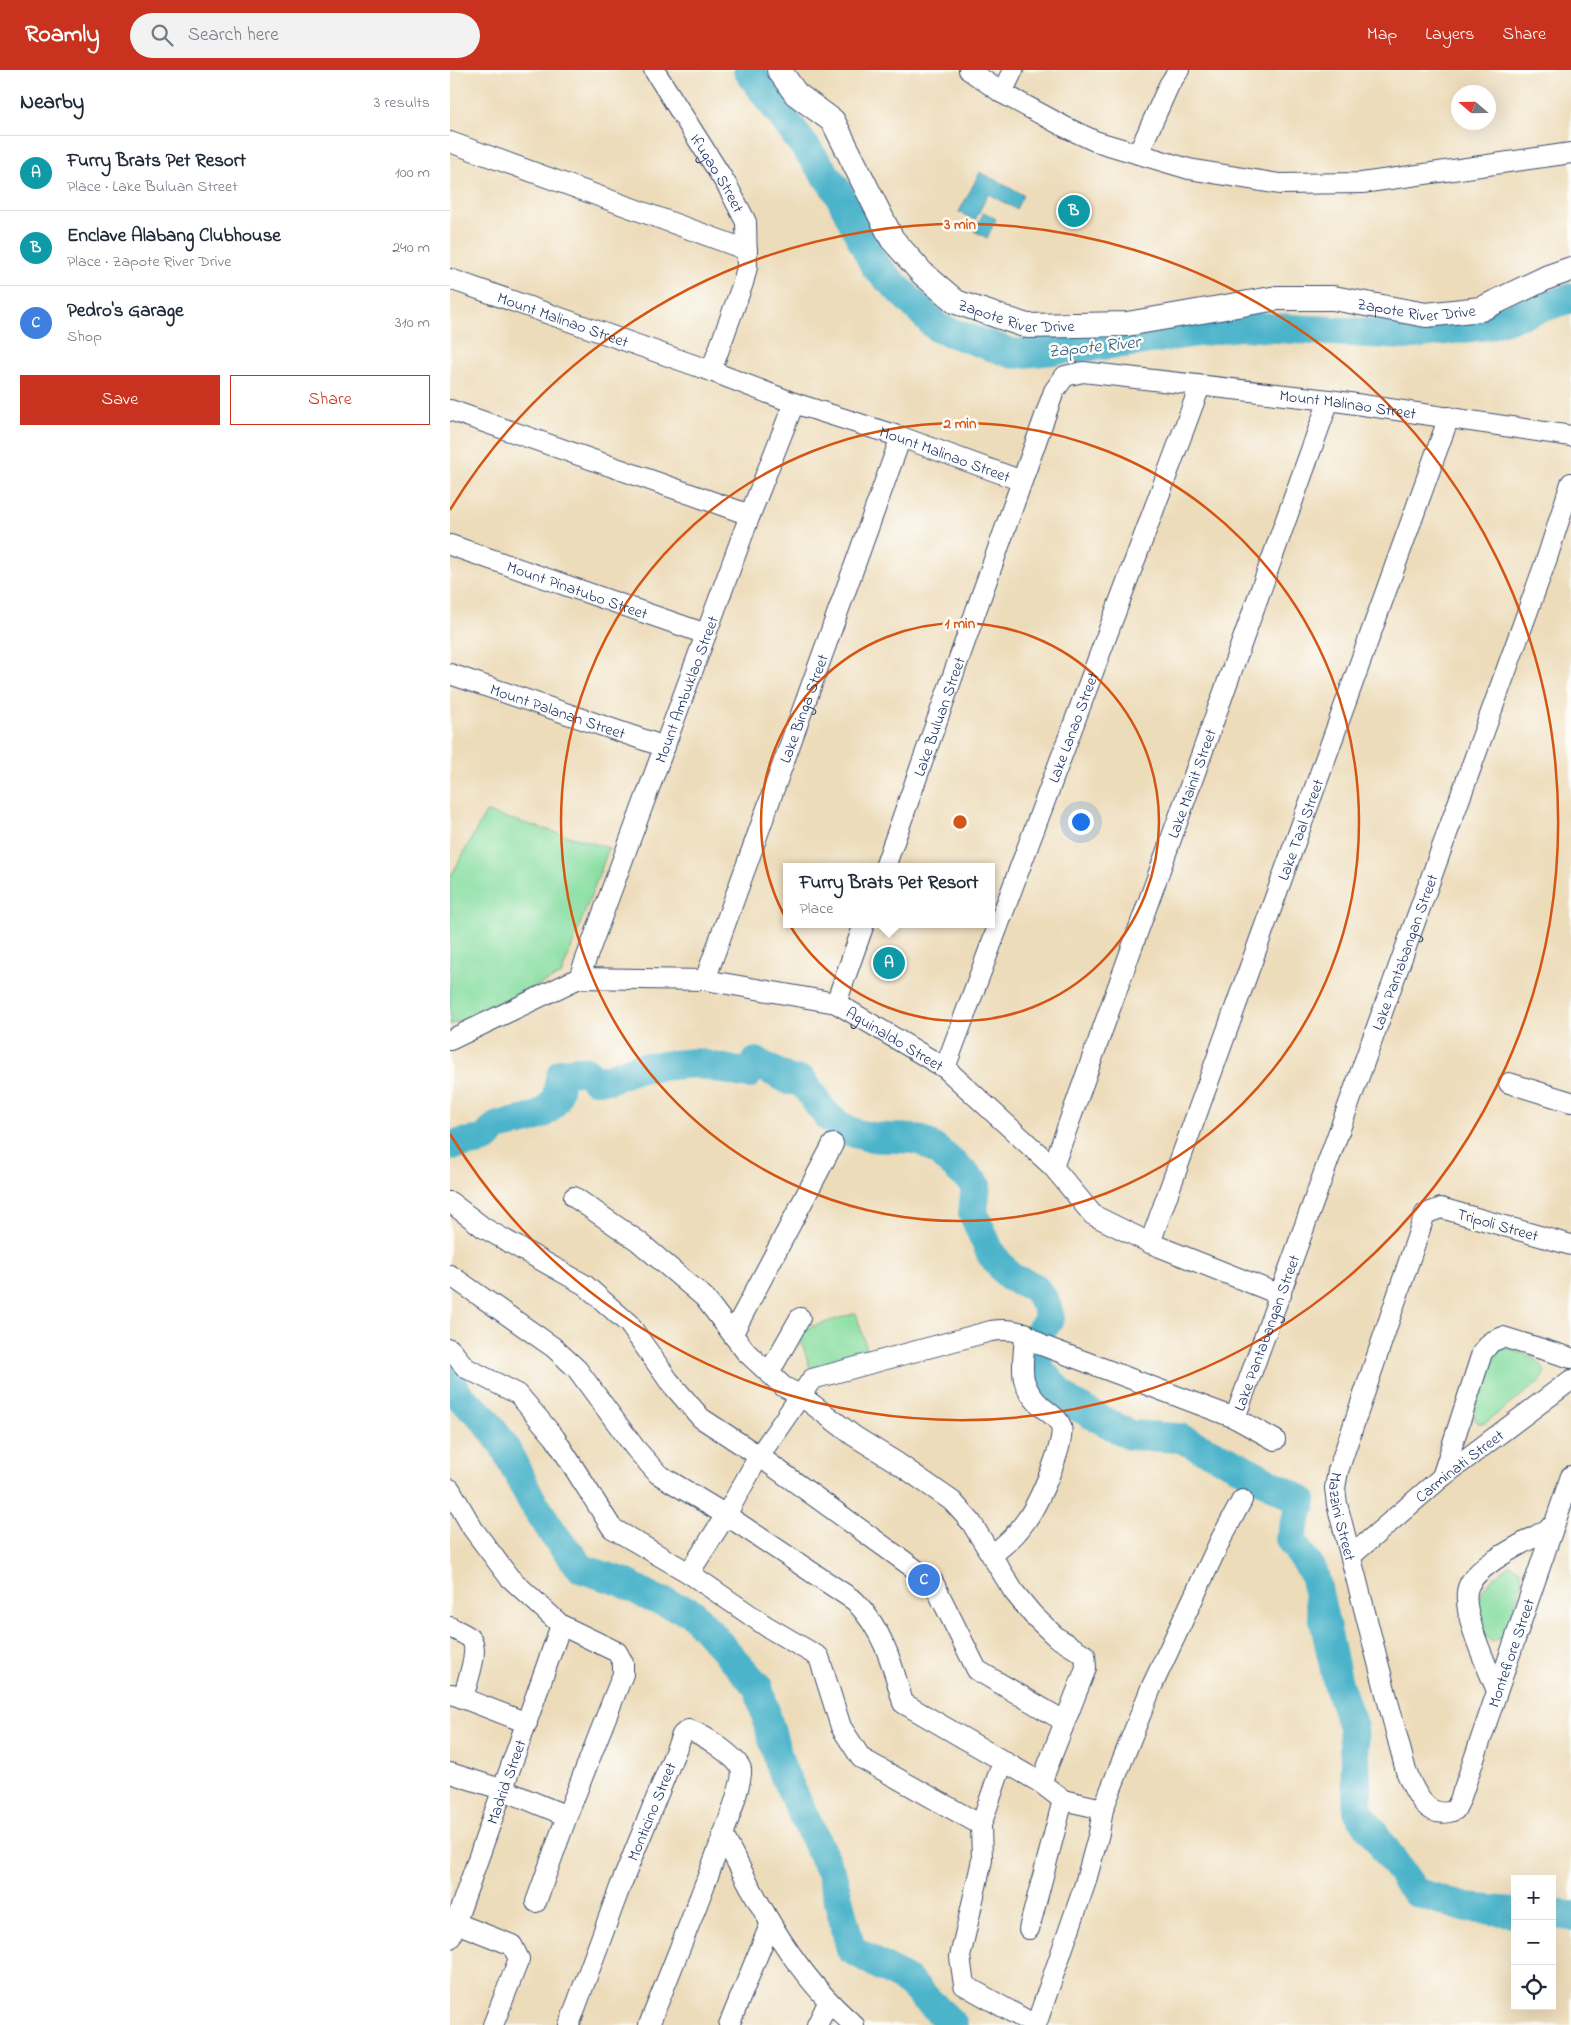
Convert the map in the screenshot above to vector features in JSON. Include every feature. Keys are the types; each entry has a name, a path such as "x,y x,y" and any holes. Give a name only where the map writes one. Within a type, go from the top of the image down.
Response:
{"street":[{"name":"Ifugao Street","path":"654,70 728,187 746,222 747,250 743,283 711,371"},
{"name":"Zapote River Drive","path":"779,70 796,94 833,121 892,239 922,273 956,302 1027,326 1127,324 1277,298 1333,298 1426,315 1481,309 1548,277 1571,269"},
{"path":"969,70 1002,93 1065,128 1095,141 1190,168 1279,184 1324,185 1362,183 1571,153"},
{"path":"1002,93 1013,70"},
{"path":"1138,154 1169,84 1179,70"},
{"path":"450,142 747,250"},
{"name":"Mount Malinao Street","path":"450,279 711,371 794,403 901,437 1022,481 1054,392 1065,376 1083,372 1329,400 1449,416 1571,436"},
{"name":"Lake Lanao Street","path":"945,1068 1200,386"},
{"name":"Lake Mainit Street","path":"1053,1167 1329,400"},
{"name":"Mount Ambuklao Street","path":"579,978 750,515 794,403"},
{"path":"450,410 750,515"},
{"name":"Lake Taal Street","path":"1150,1243 1449,416"},
{"name":"Lake Binga Street","path":"705,980 901,437"},
{"name":"Lake Buluan Street","path":"886,863 1022,481"},
{"name":"Lake Pantabangan Street","path":"1235,1418 1540,577 1571,483"},
{"name":"Mount Pinatubo Street","path":"450,545 706,634"},
{"name":"Mount Palanan Street","path":"450,674 665,747"},
{"path":"836,1003 863,928"},
{"name":"Aguinaldo Street","path":"450,1040 579,978 705,980 836,1003 945,1068 1053,1167 1093,1215 1150,1243 1281,1295"},
{"path":"1509,1083 1571,1102"},
{"path":"733,1333 833,1144"},
{"path":"574,1197 638,1242 704,1297 746,1352 784,1387 800,1395 854,1436 896,1462 952,1501 971,1522 1014,1592 1033,1615 1056,1637 1085,1655 1086,1668 1040,1783"},
{"path":"450,1202 484,1228 585,1285 628,1324 669,1381 701,1418 759,1456 933,1582 977,1670 1064,1721"},
{"name":"Tripoli Street","path":"1425,1214 1441,1208 1571,1245"},
{"name":"Mazzini Street","path":"1425,1214 1338,1471 1335,1488 1406,1771 1417,1797 1426,1806 1438,1812"},
{"path":"450,1275 553,1347 577,1369 635,1448 658,1474 726,1515 855,1602 871,1618 890,1654 903,1703 1004,1761 1063,1800 1103,1809"},
{"path":"767,1371 774,1364 800,1318"},
{"path":"689,1573 726,1515 759,1456 812,1379 991,1331 1006,1330 1032,1338 1235,1418 1276,1440"},
{"path":"1442,1477 1482,1353 1491,1342 1503,1337 1571,1358"},
{"path":"992,1554 1017,1533 1035,1506 1062,1433 1059,1421 1027,1392 1023,1379 1032,1338"},
{"path":"450,1348 466,1368 518,1394 555,1438 612,1528 689,1573 766,1626 819,1657 841,1727 861,1758 980,1825"},
{"name":"Carminati Street","path":"1351,1556 1442,1477 1571,1380"},
{"name":"Montefiore Street","path":"1438,1812 1448,1813 1455,1810 1571,1476"},
{"path":"450,1489 473,1529 514,1582 561,1625 616,1652 623,1663 623,1674 567,1816 536,1902"},
{"path":"1004,1761 980,1825 982,1860 960,1957 964,1985 1036,2025 1085,1884 1103,1809 1151,1688 1221,1539 1242,1500"},
{"path":"1497,1691 1465,1599 1469,1585 1482,1568 1553,1526"},
{"name":"Madrid Street","path":"453,1930 561,1625"},
{"path":"450,1627 470,1638 473,1643 474,1658 456,1695 527,1723"},
{"name":"Monticino Street","path":"569,2025 620,1887 682,1735 688,1730 696,1731 734,1760 741,1768 742,1778 722,1835"},
{"path":"450,1773 504,1790 567,1816"},
{"path":"1029,1929 1063,1800"},
{"path":"722,1835 770,1925 828,2003 854,2025"},
{"path":"649,2025 722,1835"},
{"path":"730,2025 770,1925"},
{"path":"453,1930 512,1945 519,1959 493,2025"},
{"path":"817,2025 828,2003"}],"green space":[{"path":"486,812 609,848 561,975 450,1025 450,878"},
{"path":"856,1313 867,1350 810,1368 798,1331"},
{"path":"1509,1348 1535,1359 1545,1372 1539,1382 1485,1423 1478,1423 1474,1417 1475,1403 1491,1357 1500,1349"},
{"path":"1510,1564 1520,1570 1523,1581 1503,1637 1492,1642 1488,1639 1482,1626 1478,1605 1483,1590 1488,1583"}],"water":[{"path":"980,172 1023,195 1016,209 988,194 975,220 959,212"},
{"path":"984,212 996,219 987,238 974,231"}],"waterway":[{"name":"Zapote River","path":"748,70 837,190 875,266 938,328 1014,354 1131,342 1239,326 1404,335 1488,325 1571,298"},
{"path":"450,1146 484,1139 498,1126 536,1117 543,1113 556,1099 562,1073 587,1072 594,1079 609,1079 638,1068 695,1063 748,1074 756,1062 789,1080 803,1081 830,1118 848,1131 872,1137 918,1140 932,1147 976,1185 973,1213 991,1254 1010,1277 1034,1287 1045,1302 1050,1318 1036,1337 1038,1368 1069,1402 1130,1435 1180,1438 1235,1464 1302,1501 1290,1539 1314,1574 1338,1684 1353,1727 1358,1811 1415,1892 1467,1908 1511,1912"},
{"path":"450,1381 460,1397 482,1416 503,1444 531,1499 555,1536 582,1569 623,1582 652,1598 691,1612 758,1687 781,1768 832,1875 851,1949 909,1982 953,2025"},
{"path":"1556,1914 1571,1916"}],"place":[{"name":"Enclave Alabang Clubhouse","path":"1074,211"},
{"name":"Furry Brats Pet Resort","path":"889,963"},
{"name":"Pedro's Garage","path":"924,1580"}]}
